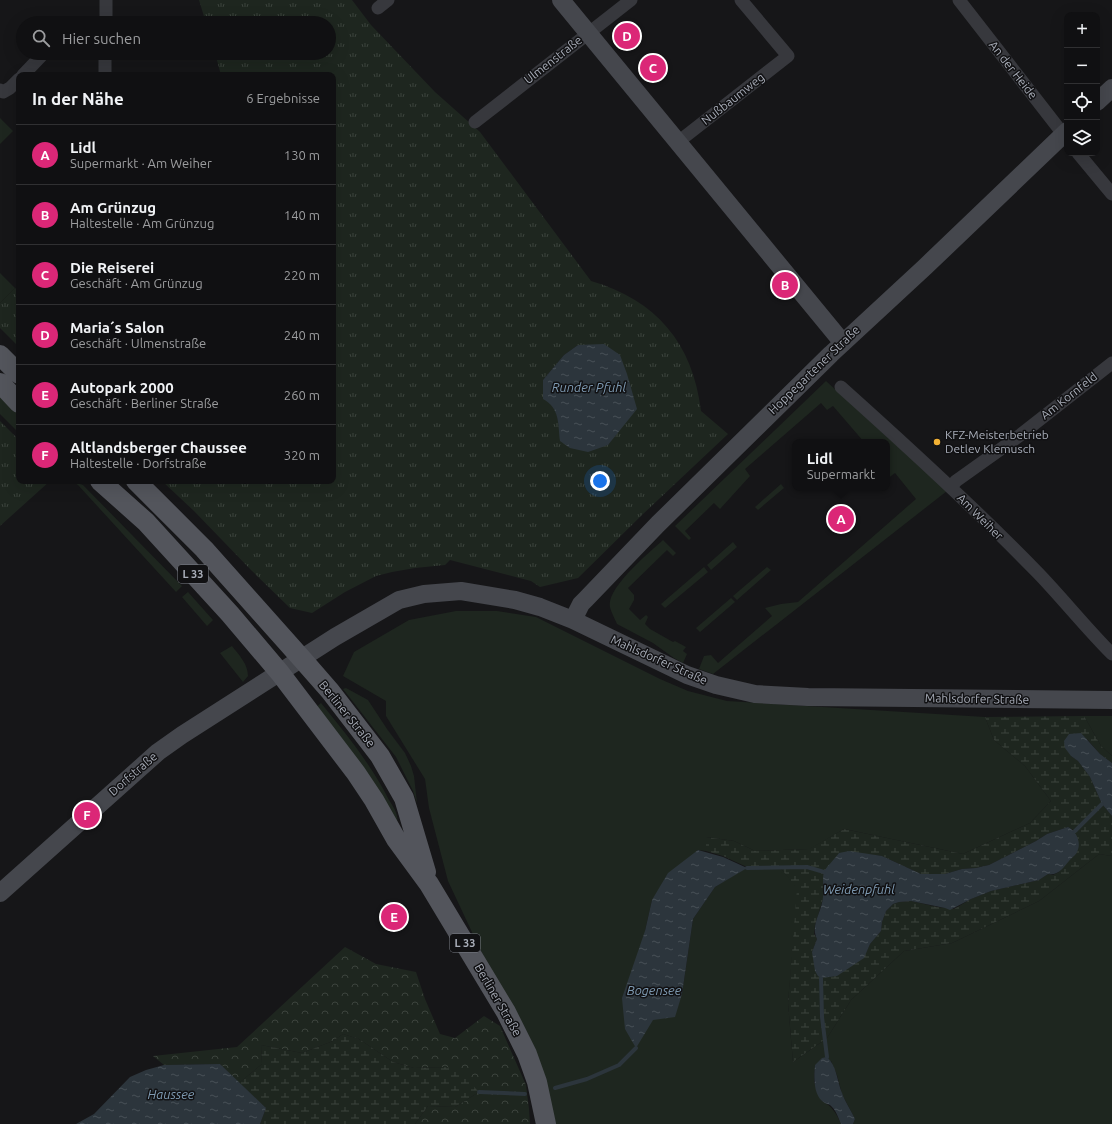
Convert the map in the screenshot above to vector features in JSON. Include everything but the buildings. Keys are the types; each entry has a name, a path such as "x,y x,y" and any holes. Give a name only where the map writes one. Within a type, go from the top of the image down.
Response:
{"main road":[{"path":"561,0 843,343"},
{"path":"1100,99 1112,88"},
{"name":"Hoppegartener Straße","path":"573,620 581,604 658,524 843,343 1064,137"},
{"path":"0,355 16,371"},
{"path":"0,383 16,399"},
{"name":"L 33","path":"103,484 146,522 230,614 280,673"},
{"name":"L 33","path":"139,484 204,549 302,659"},
{"name":"Mahlsdorfer Straße","path":"302,659 335,637 399,600 424,594 461,591 515,600 540,607 573,620 687,675 716,685 755,694 808,697 1112,700"},
{"name":"Dorfstraße","path":"0,893 158,752 182,735 302,659"},
{"name":"Berliner Straße","path":"302,659 330,691 384,762 404,798 429,884"},
{"name":"Berliner Straße","path":"280,673 356,773 374,800 396,839 429,884 506,1012 518,1034 532,1068 541,1097 546,1124"}],"street":[{"path":"106,0 106,16"},
{"name":"Ulmenstraße","path":"475,122 631,0"},
{"name":"Nußbaumweg","path":"678,142 788,56 741,0"},
{"name":"An der Heide","path":"959,0 1064,132"},
{"path":"26,72 37,60"},
{"path":"105,60 105,72"},
{"path":"0,90 3,92 16,82"},
{"path":"1080,156 1112,194"},
{"name":"Am Kornfeld","path":"951,487 956,481 1003,448 1112,363"},
{"name":"Am Weiher","path":"841,387 951,487 1037,572 1112,654"}],"green space":[{"path":"199,0 352,0 371,25 435,92 480,132 591,281 614,289 634,300 652,313 667,328 680,345 690,365 697,387 701,411 728,434 578,578 540,587 531,581 450,560 445,565 415,568 376,576 345,592 312,613 290,608 165,484 336,484 336,72 220,72 217,60 336,60 336,16 204,16","holes":["578,345 619,430 608,445 558,420 556,410 550,403 543,380 564,355"]},
{"path":"0,118 13,131 0,144"},
{"path":"0,273 15,288 0,303"},
{"path":"15,288 16,289 16,344 0,328 0,303"},
{"path":"826,381 890,439 861,439 833,406 827,410 821,403 745,469 750,476 720,509 714,503 685,531 691,538 689,540 675,526"},
{"path":"0,393 16,409 16,430 0,414"},
{"path":"0,421 16,437 16,484 47,484 0,526"},
{"path":"890,439 947,491 713,674 699,669 704,656 711,655 718,663 772,616 765,608 798,602 916,499 895,473 890,477"},
{"path":"76,484 83,485 182,586 176,592"},
{"path":"781,484 784,488 758,510 755,507"},
{"path":"663,540 676,553 673,556 667,550 628,588 634,595 634,600 629,609 640,620 646,615 648,617 645,624 650,629 673,642 675,641 686,647 683,651 687,654 683,663 653,643 617,624 610,607 611,599 615,590 622,581 639,561"},
{"path":"733,542 737,547 711,570 707,565"},
{"path":"704,567 708,572 665,608 661,604"},
{"path":"767,567 771,570 737,600 733,596"},
{"path":"188,592 213,620 207,626 182,597"},
{"path":"731,598 735,602 700,632 696,628"},
{"path":"456,611 497,611 536,617 660,679 688,691 727,701 985,717 994,740 1025,766 1051,801 1030,823 963,854 844,829 810,849 755,851 734,841 706,837 706,851 698,850 652,900 645,931 653,1020 682,994 693,919 715,887 747,867 780,867 798,889 788,1003 793,1062 827,1038 851,1000 904,951 952,943 1039,901 1099,854 1112,856 1112,1124 853,1124 855,1119 842,1094 837,1075 831,1061 815,1065 814,1082 822,1101 834,1111 841,1124 556,1124 541,1065 486,962 448,881 429,808 425,779 386,716 386,701 343,676 354,652 409,620"},
{"path":"232,646 243,660 248,672 248,676 243,682 220,653"},
{"path":"346,688 368,700 405,753 414,776 417,803 413,791 396,757 343,689"},
{"path":"321,703 358,750 374,774 395,811 397,823 315,708"},
{"path":"1084,716 1112,716 1112,756 1101,746"},
{"path":"1084,716 1101,746 1112,756 1112,763 1100,754 1087,739 1071,756 1078,761 1090,777 1102,804 1112,816 1112,856 1099,854 1039,901 952,943 904,951 851,1000 827,1038 793,1062 788,1003 797,889 780,867 747,867 723,856 706,851 706,837 734,841 755,851 809,849 844,829 963,854 1030,823 1051,801 1025,766 994,740 985,717","holes":["1068,827 1075,831 1059,872 1053,875 1048,874 1039,880 991,891 971,899 954,909 911,901 899,902 893,904 886,911 882,922 881,931 870,944 864,957 812,952 817,939 814,934 815,925 823,899 824,872 835,860 866,854 882,856 921,874 945,874 962,869 989,865 1047,834"]},
{"path":"345,947 376,964 416,972 425,999 440,1034 455,1038 484,1016 500,1026 526,1085 530,1124 415,1124 428,1106 455,1107 479,1092 447,1067 414,1068 393,1062 359,1039 343,1034 333,1041 302,1053 261,1045 262,1064 239,1083 220,1064 164,1065 153,1056 237,1047"},
{"path":"343,1034 359,1039 393,1062 414,1068 447,1067 465,1077 479,1092 455,1107 428,1106 415,1124 260,1124 266,1108 239,1083 262,1064 261,1045 302,1053 333,1041"}],"water":[{"name":"Runder Pfuhl","path":"604,344 620,355 637,409 608,445 588,452 570,448 560,441 557,417 553,407 543,399 543,380 564,355 578,345"},
{"path":"1081,733 1100,754 1112,763 1112,816 1102,804 1090,777 1078,761 1071,756 1065,748 1064,741 1069,734"},
{"name":"Weidenpfuhl","path":"1068,827 1076,834 1079,844 1076,854 1057,873 1048,874 1039,880 991,891 950,910 911,901 893,904 886,911 882,922 881,931 870,944 864,958 837,976 821,978 815,971 812,952 817,939 815,929 822,903 823,875 839,853 849,851 882,856 921,874 945,874 962,869 989,865 1047,834"},
{"name":"Bogensee","path":"698,850 723,857 747,868 715,887 693,919 682,994 675,1017 653,1020 636,1048 625,1029 622,998 645,931 652,900 668,873"},
{"path":"827,1057 833,1065 843,1096 855,1119 853,1124 841,1124 834,1109 822,1101 817,1093 814,1074 815,1065 822,1058"},
{"name":"Haussee","path":"220,1064 266,1108 260,1124 76,1124 94,1114 130,1077 146,1070 164,1065"}],"waterway":[{"path":"1075,831 1102,804"},
{"path":"747,868 807,867 824,872"},
{"path":"821,978 822,1017 827,1057"},
{"path":"555,1088 587,1079 619,1065 636,1048"},
{"path":"479,1092 525,1094"}],"place":[{"name":"Maria´s Salon","path":"627,36"},
{"name":"Die Reiserei","path":"653,68"},
{"name":"Am Grünzug","path":"785,285"},
{"name":"KFZ-Meisterbetrieb Detlev Klemusch","path":"937,442"},
{"name":"Lidl","path":"841,519"},
{"name":"Altlandsberger Chaussee","path":"87,815"},
{"name":"Autopark 2000","path":"394,917"}]}
